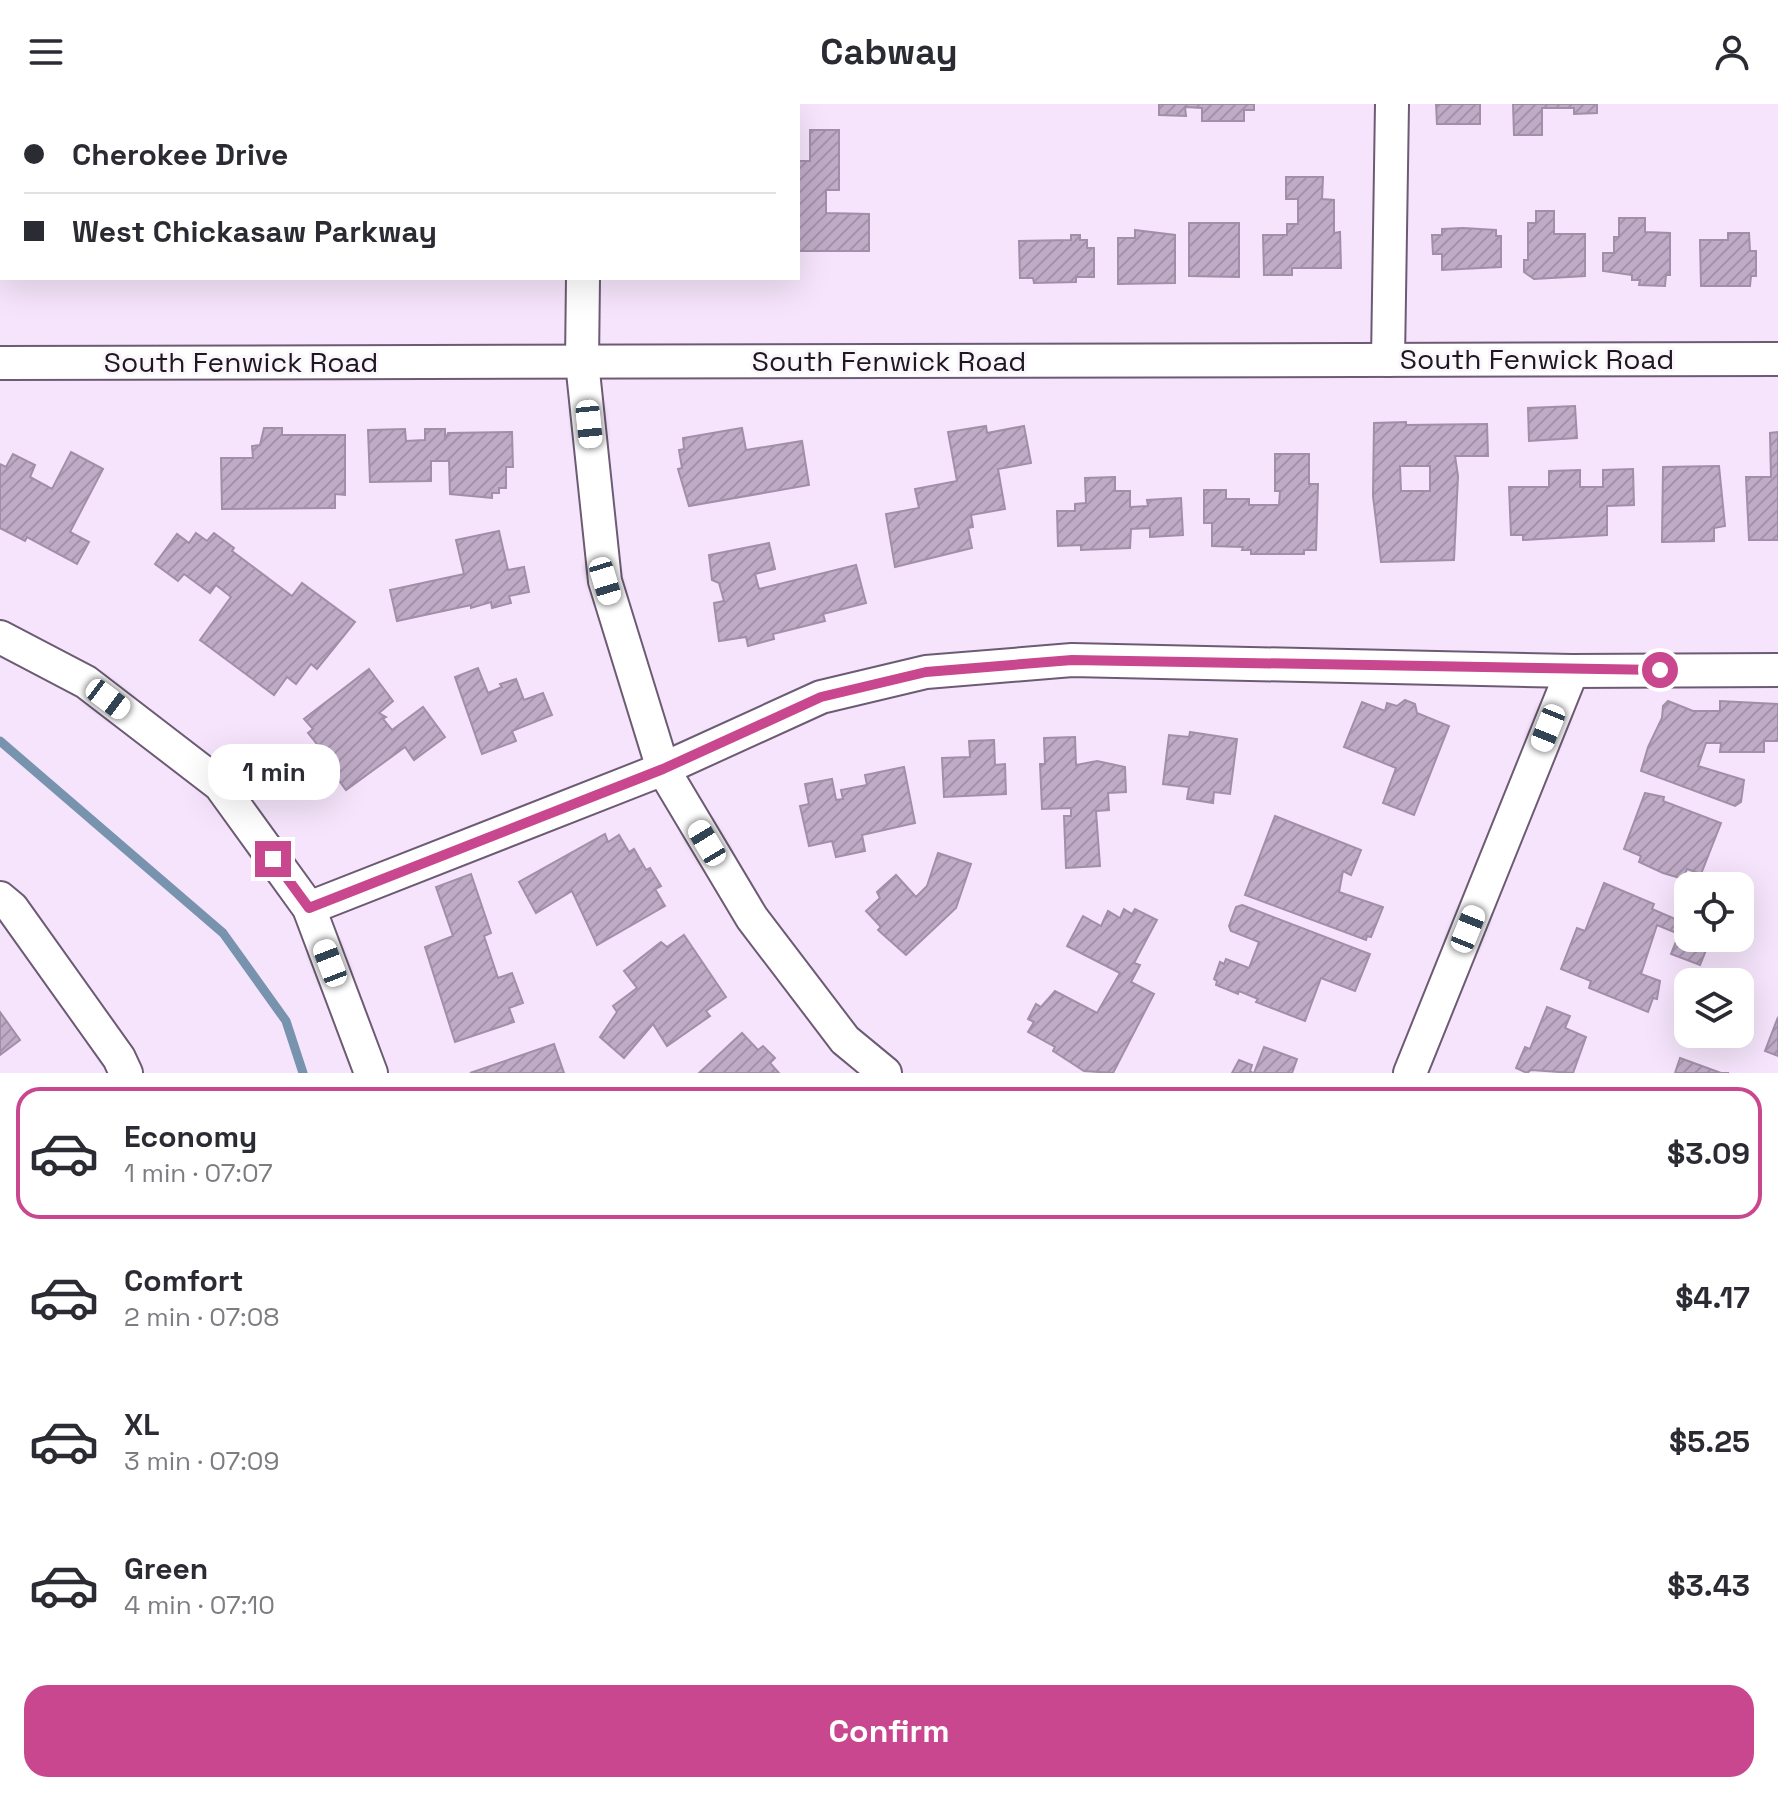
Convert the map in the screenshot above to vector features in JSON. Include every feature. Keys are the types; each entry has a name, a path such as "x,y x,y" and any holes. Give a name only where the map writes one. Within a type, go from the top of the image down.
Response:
{"street":[{"path":"1388,360 1392,104"},
{"path":"583,280 582,362 605,581 663,769 752,918 845,1040 885,1073"},
{"name":"South Fenwick Road","path":"0,363 1778,359"},
{"path":"0,637 86,682 220,785 309,908 371,1073"},
{"path":"309,908 663,769 821,697 926,672 1072,660 1572,671 1778,670"},
{"path":"1410,1073 1572,671"},
{"path":"0,898 12,908 119,1058 126,1073"}],"building":[{"path":"1159,104 1254,104 1254,110 1244,110 1244,121 1202,121 1202,108 1185,107 1186,116 1159,115"},
{"path":"1436,104 1480,104 1480,124 1437,124"},
{"path":"1513,104 1597,104 1597,113 1574,114 1574,108 1542,108 1542,135 1514,135"},
{"path":"810,130 839,130 839,190 826,190 826,213 869,214 869,251 800,251 800,161 810,161"},
{"path":"1286,177 1323,177 1322,199 1334,200 1334,233 1340,232 1341,268 1292,268 1292,275 1264,275 1263,235 1287,235 1287,224 1298,224 1298,199 1286,199"},
{"path":"1536,211 1554,211 1554,234 1585,234 1585,276 1534,279 1524,272 1524,260 1528,260 1528,223 1536,223"},
{"path":"1619,218 1645,218 1645,232 1670,233 1670,275 1666,275 1665,286 1639,285 1640,280 1632,280 1632,275 1603,271 1603,253 1614,253 1614,237 1619,237"},
{"path":"1189,223 1239,223 1239,277 1189,276"},
{"path":"1442,229 1496,230 1496,236 1501,236 1501,267 1442,270 1442,254 1433,254 1432,235 1442,235"},
{"path":"1135,230 1175,235 1175,283 1118,284 1118,238 1135,238"},
{"path":"1728,233 1749,233 1750,251 1756,251 1756,276 1751,276 1750,286 1701,286 1700,240 1728,240"},
{"path":"1071,235 1080,235 1080,240 1087,240 1087,248 1094,248 1094,277 1076,277 1076,282 1034,283 1033,278 1020,278 1019,241 1071,240"},
{"path":"1575,406 1577,438 1529,441 1528,408"},
{"path":"1374,423 1487,424 1488,456 1455,456 1458,476 1454,560 1381,562 1373,496","holes":["1400,466 1430,466 1430,491 1401,491"]},
{"path":"986,426 987,433 1024,426 1031,463 998,469 1005,509 971,515 973,527 968,528 972,548 895,567 886,514 919,508 915,489 957,481 948,432"},
{"path":"264,428 282,428 282,435 345,435 345,495 335,494 335,508 222,509 221,458 253,458 252,446 260,445"},
{"path":"742,428 746,450 802,441 809,485 689,506 678,469 682,468 679,450 684,449 683,438"},
{"path":"405,429 406,441 425,440 425,429 445,429 445,440 448,433 512,432 513,467 506,467 506,488 492,493 492,498 450,494 449,461 431,461 431,481 370,482 368,430"},
{"path":"1778,432 1778,540 1749,540 1746,477 1771,477 1770,433"},
{"path":"71,452 103,469 70,532 89,542 77,564 27,537 25,541 0,528 0,464 6,467 13,454 35,465 30,477 52,489"},
{"path":"1275,454 1309,454 1309,484 1318,484 1316,550 1304,550 1304,554 1251,554 1251,550 1242,550 1243,547 1212,546 1212,523 1204,523 1204,490 1226,490 1226,499 1249,499 1249,505 1279,505 1280,491 1275,491"},
{"path":"1719,466 1725,526 1714,528 1714,541 1662,542 1663,467"},
{"path":"1633,469 1634,505 1607,506 1607,535 1523,540 1523,535 1511,535 1509,487 1549,487 1549,471 1580,470 1580,487 1603,487 1603,470"},
{"path":"1115,477 1115,491 1130,491 1130,507 1148,506 1147,500 1181,498 1183,535 1150,537 1150,528 1131,529 1130,548 1081,550 1081,545 1058,546 1057,511 1075,511 1075,504 1086,503 1085,478"},
{"path":"499,531 508,570 524,567 529,592 509,596 511,603 492,608 491,602 397,621 390,590 464,574 456,540"},
{"path":"196,533 207,541 214,533 234,548 232,551 292,596 302,583 355,622 317,669 311,664 296,684 287,677 274,695 200,640 231,597 216,585 210,593 184,574 178,581 155,564 177,534 189,543"},
{"path":"769,543 775,569 755,574 759,589 856,565 866,603 823,614 825,621 773,634 774,639 748,646 746,637 719,641 714,603 724,601 719,583 712,580 709,555"},
{"path":"478,668 488,693 502,687 500,684 516,679 524,700 543,693 552,715 512,731 516,741 482,754 455,677"},
{"path":"369,669 393,701 379,713 386,717 383,719 392,730 423,707 445,737 414,760 405,747 346,790 318,752 321,749 308,733 313,729 304,719"},
{"path":"1405,700 1415,704 1417,713 1449,726 1414,815 1383,803 1396,768 1344,747 1362,702 1385,711 1387,703 1397,706"},
{"path":"1668,701 1693,711 1720,711 1720,701 1778,704 1778,741 1764,741 1764,752 1720,752 1721,743 1706,743 1698,766 1744,780 1741,802 1735,806 1641,771 1662,718 1663,706"},
{"path":"1190,732 1237,739 1230,794 1214,792 1213,803 1187,799 1189,787 1163,784 1169,735 1189,737"},
{"path":"1075,737 1076,765 1097,761 1125,767 1126,792 1108,793 1109,810 1096,811 1100,866 1066,868 1064,816 1071,816 1071,808 1042,809 1040,764 1045,764 1044,738"},
{"path":"994,740 995,765 1005,764 1006,794 944,797 942,758 970,757 969,741"},
{"path":"904,767 915,823 862,835 865,851 836,857 832,841 809,846 800,806 809,804 805,784 832,779 836,800 843,799 841,790 867,785 865,775"},
{"path":"1645,793 1664,797 1663,801 1721,823 1702,872 1687,869 1686,872 1674,872 1674,876 1639,862 1641,856 1624,849"},
{"path":"1275,816 1361,850 1351,875 1343,871 1339,892 1383,907 1371,937 1367,936 1366,940 1245,895"},
{"path":"605,834 608,842 619,835 629,852 634,849 646,870 650,868 661,886 655,889 665,906 597,945 572,891 536,913 519,882"},
{"path":"938,853 971,864 956,908 906,955 878,930 881,927 866,911 880,898 877,892 896,875 916,897 927,886"},
{"path":"471,874 491,933 484,936 498,978 512,973 523,1003 509,1008 514,1022 455,1042 425,947 453,936 436,887"},
{"path":"1604,883 1654,904 1652,909 1674,919 1674,932 1657,925 1641,974 1660,981 1657,999 1653,998 1648,1012 1589,988 1591,981 1561,969 1577,928 1585,931"},
{"path":"1242,905 1370,954 1355,991 1321,978 1305,1021 1256,1002 1258,999 1239,991 1238,994 1216,985 1214,979 1220,962 1224,964 1226,959 1249,968 1259,942 1231,931 1229,926 1236,907"},
{"path":"1124,909 1132,914 1135,909 1157,920 1134,963 1140,965 1131,982 1154,994 1113,1073 1084,1071 1053,1051 1055,1047 1028,1032 1034,1022 1028,1019 1036,1004 1041,1007 1055,991 1097,1013 1120,973 1067,946 1083,916 1101,926 1108,911 1120,918"},
{"path":"684,935 726,997 706,1011 710,1016 667,1046 653,1024 624,1058 600,1037 617,1012 613,1006 637,988 624,971 661,942 667,947"},
{"path":"1674,946 1674,952 1705,952 1700,965 1671,954"},
{"path":"1547,1007 1570,1016 1565,1028 1586,1037 1573,1073 1531,1070 1527,1073 1516,1068 1525,1047 1530,1049"},
{"path":"0,1012 20,1040 0,1055"},
{"path":"1778,1017 1778,1056 1765,1051"},
{"path":"742,1033 758,1050 763,1046 775,1058 770,1063 779,1073 699,1073"},
{"path":"554,1044 564,1073 470,1073"},
{"path":"1264,1047 1297,1059 1292,1073 1254,1073"},
{"path":"1680,1058 1721,1073 1675,1073"},
{"path":"1239,1060 1252,1065 1250,1071 1253,1073 1232,1073"}],"waterway":[{"path":"0,741 223,933 286,1021 303,1073"}],"route":[{"path":"273,859 309,908 663,769 821,697 926,672 1072,660 1572,671 1660,670"}]}
